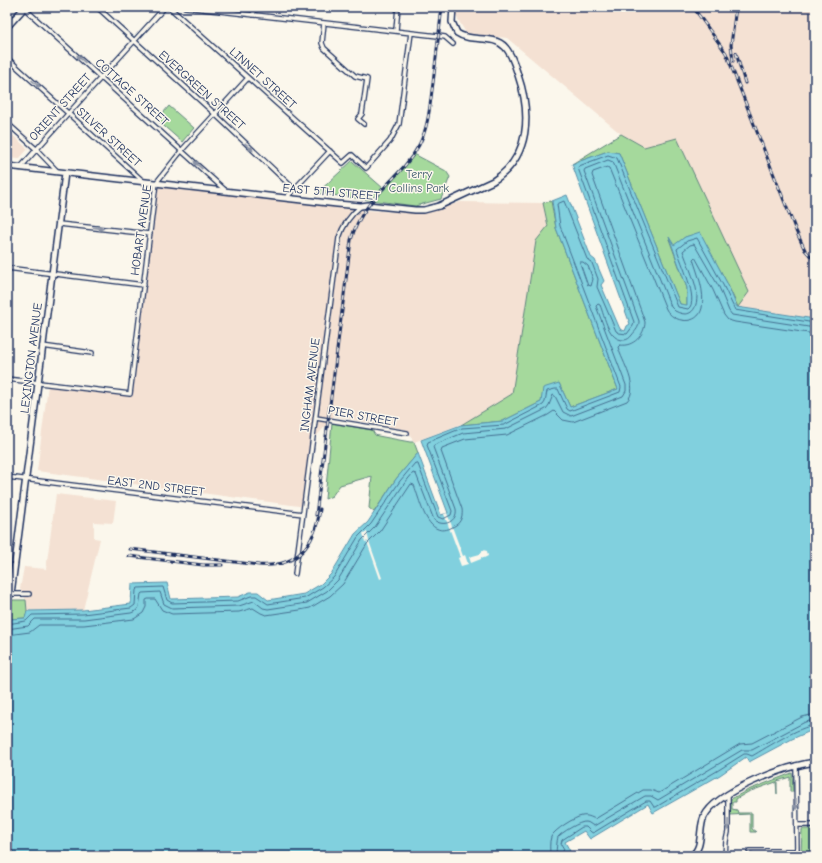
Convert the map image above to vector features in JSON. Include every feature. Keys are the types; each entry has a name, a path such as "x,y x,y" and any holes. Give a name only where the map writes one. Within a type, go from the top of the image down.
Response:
{"street":[{"name":"EVERGREEN STREET","path":"96,7 215,114 294,189"},
{"name":"ORIENT STREET","path":"20,168 165,7"},
{"name":"LINNET STREET","path":"169,7 343,163 352,155 366,168 390,141 395,133 402,113 411,33"},
{"path":"185,7 396,30 445,37 453,44"},
{"path":"253,15 255,7"},
{"path":"396,30 398,7"},
{"name":"EAST 5TH STREET","path":"7,166 285,199 361,206 372,205 415,210 424,210 439,206 493,181 508,169 520,150 524,138 526,112 522,88 511,55 506,47 498,42 467,38 457,33 452,22 453,7"},
{"path":"7,27 24,8"},
{"name":"COTTAGE STREET","path":"24,8 227,192"},
{"path":"324,23 322,43 324,48 350,72 360,78 367,79 362,114 358,119 364,124"},
{"name":"SILVER STREET","path":"7,58 145,182"},
{"name":"HOBART AVENUE","path":"38,383 130,394 156,183 182,150 248,78"},
{"path":"7,123 36,149 58,172"},
{"path":"285,199 330,151"},
{"name":"LEXINGTON AVENUE","path":"9,594 65,173"},
{"name":"INGHAM AVENUE","path":"295,574 339,238 349,217 361,206"},
{"path":"59,224 150,234"},
{"path":"7,268 144,285"},
{"path":"42,346 92,353"},
{"path":"7,380 38,383"},
{"name":"PIER STREET","path":"316,418 407,433"},
{"name":"EAST 2ND STREET","path":"7,477 303,514"},
{"path":"9,594 29,594"},
{"path":"691,856 698,848 701,824 707,812 715,804 728,795 755,781 796,765 815,762"},
{"path":"796,765 797,856"},
{"path":"725,856 728,832 728,795"},
{"path":"797,825 815,825"},
{"path":"750,851 797,850"}],"shaded area":[{"path":"457,7 815,7 815,319 737,307 749,292 644,147 621,134 507,38 466,33 456,16"},
{"path":"7,130 28,149 19,159 7,158"},
{"path":"157,183 294,202 363,210 414,213 436,210 460,202 543,203 548,226 536,241 512,394 464,423 414,442 407,430 334,416 314,439 306,507 37,471 48,385 130,394"},
{"path":"56,494 116,501 113,523 94,522 94,538 100,539 83,610 27,611 26,600 20,589 24,567 46,569"}],"green space":[{"path":"169,106 194,128 182,142 157,120"},
{"path":"621,134 644,147 677,138 749,292 738,307 700,233 685,237 674,246 669,239 687,288 687,306 680,304 619,153 608,151 572,164"},
{"name":"Terry Collins Park","path":"414,154 446,171 450,177 441,199 415,206 317,193 352,161 383,188"},
{"path":"551,201 556,228 618,389 570,407 559,383 541,402 503,421 461,425 512,394 536,241 548,226 543,203"},
{"path":"332,423 372,430 375,435 378,436 414,442 418,453 396,479 374,512 369,508 372,476 340,485 332,496 325,499"},
{"path":"7,600 26,600 27,611 25,618 10,619 7,621"},
{"path":"792,773 793,792 790,792 790,777 777,781 777,794 776,782 748,792 736,799 736,802 732,802 732,809 737,810 738,813 752,813 752,829 756,832 750,832 750,814 730,815 731,799 748,790"},
{"path":"802,829 815,829 815,856 801,856"}],"water":[{"path":"608,151 619,153 680,304 687,305 687,288 669,237 674,245 685,237 700,232 727,283 737,307 815,319 815,729 792,739 749,762 746,757 720,775 653,813 648,804 590,839 584,831 565,842 570,851 562,856 7,856 7,621 10,619 25,618 27,611 83,610 131,604 132,584 167,583 171,599 238,597 250,592 258,592 268,600 304,594 321,584 331,574 355,534 368,522 396,479 418,453 441,515 448,513 421,440 461,425 503,421 541,402 543,388 559,383 570,407 618,389 556,228 552,201 567,195 591,257 595,260 604,281 601,285 620,329 625,331 627,326 630,324 572,164"}],"pier":[{"path":"447,513 463,556 465,555 468,564 461,566 458,558 460,557 444,514"},
{"path":"367,532 382,578 380,579 367,542 368,541 365,542 363,533"},
{"path":"483,550 487,551 488,556 484,558 481,557 481,559 471,563 469,557 480,554"}],"railway":[{"path":"316,515 351,240 364,212 411,158 422,138 430,106 442,7"},
{"path":"693,7 726,53 796,231 805,250 815,261"},
{"path":"733,61 731,45 736,7"},
{"path":"736,53 745,83"},
{"path":"130,549 259,565 273,565 294,558 309,543 318,522 320,509"},
{"path":"129,556 203,565 222,565"}]}
